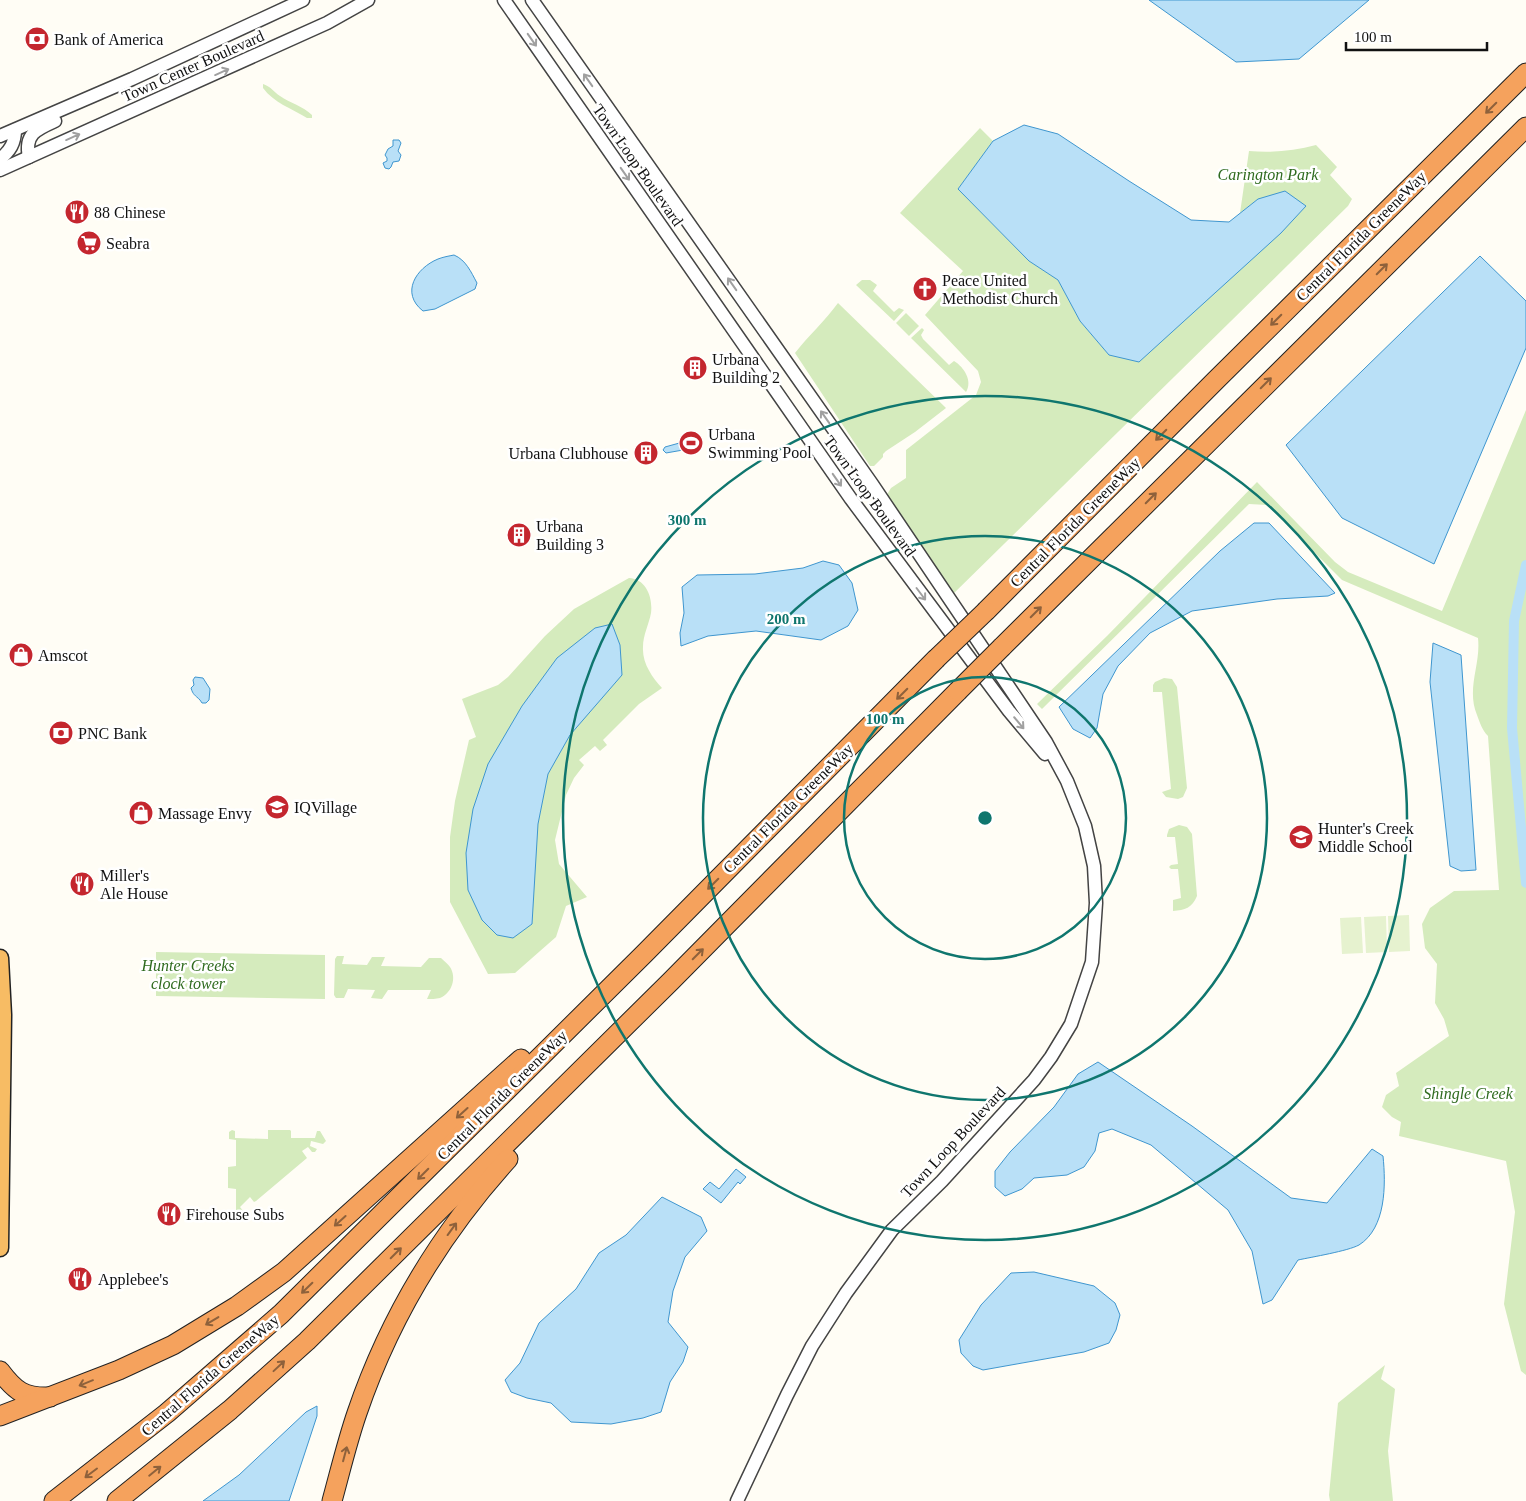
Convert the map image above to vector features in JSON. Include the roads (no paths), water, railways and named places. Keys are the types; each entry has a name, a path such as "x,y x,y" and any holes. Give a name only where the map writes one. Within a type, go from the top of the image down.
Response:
{"highway":[{"name":"Central Florida GreeneWay","path":"54,1501 167,1413 281,1314 1526,73"},
{"path":"117,1501 224,1415 307,1341 671,981 1002,647 1526,127"},
{"path":"0,1416 119,1370 173,1345 237,1306 284,1272 572,1014 644,954"},
{"path":"0,958 3,1024 0,1248"},
{"path":"332,1501 355,1420 369,1380 396,1320 427,1265 486,1184 671,981"},
{"path":"0,1371 16,1390 26,1395 53,1397"}],"street":[{"name":"Town Center Boulevard","path":"0,136 132,79 303,0"},
{"name":"Town Center Boulevard","path":"0,170 327,23 368,0"},
{"name":"Town Loop Boulevard","path":"504,0 851,499 1009,710 1067,781"},
{"name":"Town Loop Boulevard","path":"532,0 872,484 1046,742 1067,781 1085,826 1094,866 1096,903 1092,962 1071,1024 1051,1057 1034,1080 942,1181 892,1230 846,1293 812,1346 737,1501"},
{"name":"Town Center Boulevard","path":"29,157 26,146 31,136 43,126 109,97 132,79"},
{"path":"0,160 8,153 15,141 15,130"}],"water":[{"path":"1149,0 1369,0 1299,59 1236,62"},
{"path":"1024,125 1058,134 1191,220 1229,222 1258,199 1285,191 1306,206 1281,233 1139,362 1109,355 1080,321 1058,280 1029,261 958,189 993,141"},
{"path":"393,140 399,140 401,143 398,151 401,155 399,161 393,162 389,169 385,168 383,163 387,161 385,155 388,149 393,146"},
{"path":"454,255 465,263 470,271 477,283 475,289 435,309 423,311 416,304 413,297 412,289 414,282 423,268 430,263 440,258"},
{"path":"1480,256 1526,301 1526,348 1434,564 1342,518 1286,445"},
{"name":"Urbana Swimming Pool","path":"692,432 701,439 700,447 666,453 663,450 665,447 683,442 687,434"},
{"path":"1254,523 1269,523 1335,593 1328,596 1277,599 1192,611 1150,633 1118,666 1103,694 1097,728 1090,738 1073,729 1059,707 1220,551"},
{"path":"823,561 839,565 852,583 858,610 848,626 821,640 756,631 708,636 681,646 680,633 684,613 682,587 697,575 755,574 803,568"},
{"path":"612,624 620,645 622,675 570,735 548,774 538,824 532,924 513,938 497,935 482,920 468,890 466,853 473,809 488,764 522,706 557,658 595,628"},
{"path":"1433,643 1461,655 1476,870 1461,871 1450,866 1430,682"},
{"path":"195,677 203,678 210,689 209,700 206,703 202,703 193,694 191,688 194,685 193,680"},
{"path":"1098,1062 1192,1126 1291,1198 1327,1203 1372,1149 1383,1156 1384,1167 1384,1192 1375,1228 1359,1245 1339,1252 1298,1260 1272,1300 1263,1304 1252,1251 1228,1210 1151,1145 1112,1129 1099,1133 1095,1151 1084,1167 1067,1175 1034,1178 1022,1189 1005,1196 995,1187 995,1171 1010,1152 1054,1107 1078,1074"},
{"path":"736,1169 746,1177 740,1184 738,1182 721,1203 703,1189 710,1182 719,1189"},
{"path":"662,1197 701,1217 707,1231 685,1257 673,1291 668,1322 688,1347 683,1362 670,1382 661,1412 643,1418 611,1424 571,1422 551,1403 527,1398 511,1392 505,1380 520,1363 539,1323 576,1289 599,1253 626,1235"},
{"path":"1034,1272 1094,1286 1115,1303 1120,1315 1116,1330 1109,1343 1084,1352 983,1370 973,1366 961,1353 959,1340 981,1305 1011,1273"},
{"path":"317,1406 317,1416 289,1501 203,1501 239,1475 306,1412"}],"waterway":[{"name":"Shingle Creek","path":"1526,565 1514,621 1512,728 1526,883"}],"place":[{"name":"Bank of America","path":"37,39"},
{"name":"88 Chinese","path":"77,212"},
{"name":"Seabra","path":"89,243"},
{"name":"Peace United Methodist Church","path":"925,289"},
{"name":"Urbana Building 2","path":"695,368"},
{"name":"Urbana Swimming Pool","path":"691,443"},
{"name":"Urbana Clubhouse","path":"646,453"},
{"name":"Urbana Building 3","path":"519,535"},
{"name":"Amscot","path":"21,655"},
{"name":"PNC Bank","path":"61,733"},
{"name":"IQVillage","path":"277,807"},
{"name":"Massage Envy","path":"141,813"},
{"name":"Hunter's Creek Middle School","path":"1301,837"},
{"name":"Miller's Ale House","path":"82,884"},
{"name":"Firehouse Subs","path":"169,1214"},
{"name":"Applebee's","path":"80,1279"}],"park label":[{"name":"Carington Park","path":"1268,174"},
{"name":"Hunter Creeks clock tower","path":"188,974"}]}
